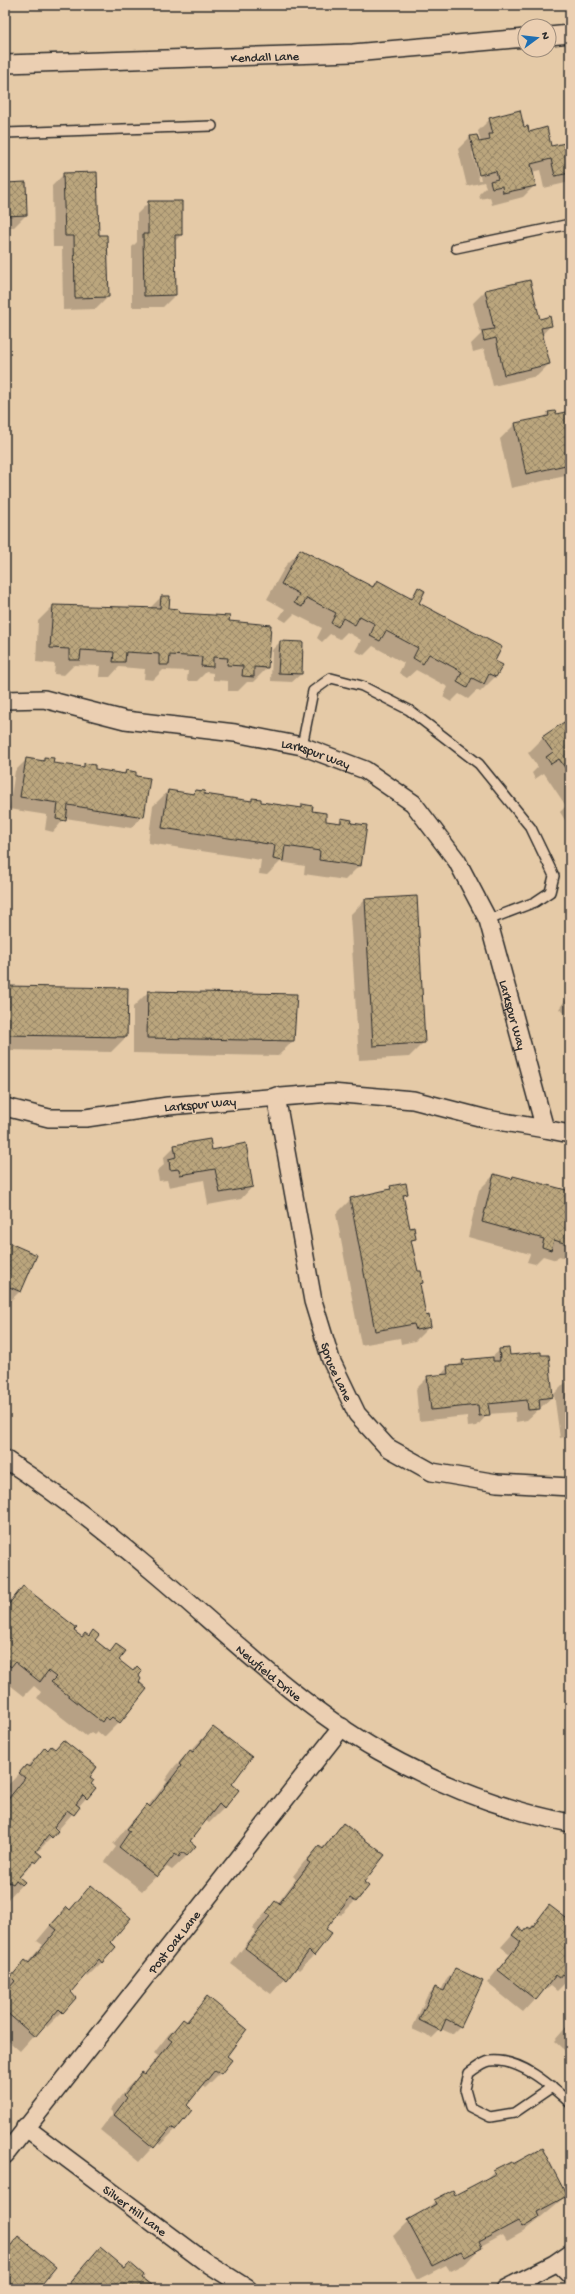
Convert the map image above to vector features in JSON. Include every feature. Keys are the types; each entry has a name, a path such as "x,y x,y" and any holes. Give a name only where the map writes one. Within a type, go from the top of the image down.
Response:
{"street":[{"path":"557,35 570,34"},
{"name":"Kendall Lane","path":"5,64 353,52 517,39"},
{"name":"Larkspur Way","path":"5,700 44,699 125,720 235,733 302,746 365,770 413,803 457,861 488,920 545,1129 487,1119 413,1100 331,1093 276,1096 168,1106 86,1118 49,1118 5,1107"},
{"name":"Spruce Lane","path":"276,1096 313,1301 331,1360 357,1414 387,1447 432,1472 497,1483 570,1487"},
{"path":"545,1129 570,1134"},
{"name":"Newfield Drive","path":"5,1459 119,1544 258,1664 342,1727 379,1751 458,1790 498,1805 570,1823"},
{"name":"Post Oak Lane","path":"5,2155 25,2127 342,1727"},
{"name":"Silver Hill Lane","path":"25,2127 204,2261 248,2289"},
{"path":"505,2289 554,2264 570,2253"}],"lane":[{"path":"5,133 212,126"},
{"path":"456,248 570,224"},
{"path":"302,746 313,691 331,678 362,686 409,710 480,764 531,828 554,876 550,892 536,902 488,920"},
{"path":"552,2087 514,2112 490,2117 470,2107 465,2089 468,2073 489,2061 510,2062 552,2087 570,2102"},
{"path":"554,2264 570,2280"}],"building":[{"path":"520,110 524,127 528,126 529,132 547,127 551,146 570,142 570,173 555,176 551,159 531,164 536,186 503,193 502,186 492,188 490,181 498,179 496,171 479,175 470,136 477,135 479,142 490,140 489,134 493,134 489,118"},
{"path":"97,172 99,235 107,235 109,297 75,298 74,236 65,236 63,173"},
{"path":"26,182 27,215 5,216 5,183"},
{"path":"148,201 182,201 182,235 175,235 176,295 144,296 143,234 148,234"},
{"path":"530,280 540,319 550,316 552,326 541,328 550,364 504,375 496,338 484,341 482,331 494,329 485,290"},
{"path":"555,411 556,414 570,411 570,464 526,474 515,423 549,416 548,412"},
{"path":"300,549 373,587 377,580 412,599 418,587 425,591 419,603 502,647 495,661 503,665 496,677 489,674 484,684 472,678 467,688 457,682 462,672 429,654 423,664 413,658 418,648 386,631 380,641 370,636 375,624 360,616 355,625 343,618 338,627 331,623 336,613 307,598 302,607 294,603 299,594 281,584"},
{"path":"161,596 170,596 169,608 178,609 179,613 230,616 229,621 271,625 268,668 254,667 254,677 242,676 243,666 227,665 228,658 213,657 213,667 201,666 202,657 170,655 169,665 159,665 159,654 126,652 125,662 113,662 114,652 81,650 80,660 69,660 69,649 50,648 53,605 160,608"},
{"path":"280,641 303,642 302,674 278,673"},
{"path":"570,718 570,775 559,759 551,764 546,757 553,752 542,737"},
{"path":"44,757 54,758 53,763 84,767 84,763 95,765 95,769 125,774 126,770 136,772 136,776 150,778 144,817 68,805 66,821 56,819 58,803 20,797 26,758 44,761"},
{"path":"168,790 194,794 195,790 205,791 204,794 252,801 252,798 261,799 261,802 302,808 302,804 313,806 312,811 326,813 326,821 341,823 341,818 352,820 351,823 367,825 361,866 319,860 320,851 285,846 283,861 273,859 275,845 162,828"},
{"path":"417,896 425,1043 373,1046 365,899"},
{"path":"5,986 128,988 127,1037 5,1035"},
{"path":"148,991 297,994 294,1041 147,1038"},
{"path":"210,1139 212,1150 246,1143 253,1187 220,1193 215,1169 180,1175 179,1169 170,1170 169,1159 176,1157 174,1145"},
{"path":"494,1174 512,1179 513,1176 570,1191 570,1245 554,1240 551,1250 542,1247 544,1239 482,1222"},
{"path":"406,1183 408,1194 403,1195 410,1228 414,1227 416,1239 411,1240 418,1271 421,1271 423,1283 420,1284 426,1316 429,1315 431,1327 416,1330 414,1324 375,1331 350,1198 391,1189 390,1186"},
{"path":"5,1241 37,1255 21,1292 5,1285"},
{"path":"509,1348 510,1355 541,1352 541,1355 549,1355 553,1397 539,1399 540,1409 528,1410 527,1400 488,1404 490,1415 479,1416 478,1405 431,1410 427,1376 448,1374 447,1366 463,1365 462,1360 493,1357 493,1361 500,1361 499,1349"},
{"path":"23,1586 77,1628 74,1631 82,1637 85,1633 89,1636 93,1630 99,1635 95,1640 110,1652 116,1644 126,1651 119,1660 133,1671 137,1666 142,1671 139,1676 141,1679 139,1682 147,1689 120,1723 112,1717 109,1720 105,1717 102,1722 51,1682 56,1677 48,1671 40,1682 15,1662 11,1667 5,1662 5,1609"},
{"path":"213,1727 252,1757 232,1784 239,1790 224,1809 219,1804 190,1841 196,1846 187,1856 182,1852 179,1857 175,1854 157,1877 119,1847 130,1831 127,1829 147,1804 150,1807 181,1766 179,1764 190,1750 193,1752"},
{"path":"63,1740 97,1767 90,1777 94,1780 91,1784 96,1788 87,1799 83,1795 76,1804 80,1807 74,1815 67,1810 54,1827 58,1831 52,1838 49,1835 36,1851 42,1856 36,1863 33,1861 19,1877 25,1882 22,1885 16,1880 13,1884 9,1882 5,1887 5,1803 25,1778 19,1773 26,1765 29,1767 45,1747 48,1750 51,1746 55,1749"},
{"path":"343,1823 385,1855 364,1882 369,1886 356,1902 350,1898 326,1929 332,1933 314,1956 309,1951 287,1980 245,1948 270,1916 266,1913 275,1901 279,1904 310,1863 307,1861 319,1846 323,1849"},
{"path":"91,1885 131,1918 111,1942 116,1947 102,1963 99,1959 71,1992 76,1998 63,2013 59,2009 35,2037 5,2011 5,1993 15,1981 11,1977 25,1960 29,1963 57,1930 51,1925 67,1907 70,1910"},
{"path":"549,1905 570,1921 570,1979 563,1974 560,1978 556,1975 536,2000 498,1970 521,1942 512,1935 518,1927 524,1932 528,1927 531,1929"},
{"path":"455,1968 483,1981 461,2027 446,2019 441,2031 419,2020 435,1987 444,1991"},
{"path":"207,1996 247,2029 227,2056 232,2060 221,2074 215,2070 187,2105 192,2110 176,2130 171,2127 154,2148 114,2115 127,2098 124,2095 142,2072 145,2074 172,2041 168,2038 183,2019 187,2022"},
{"path":"570,2024 570,2033 566,2029"},
{"path":"542,2148 567,2196 537,2212 539,2217 522,2227 518,2221 479,2242 482,2248 465,2257 461,2251 432,2266 407,2220 436,2204 434,2200 453,2190 455,2195 495,2174 493,2170 511,2161 513,2164"},
{"path":"18,2236 56,2267 38,2289 5,2289 5,2253"},
{"path":"100,2247 125,2268 129,2262 144,2275 142,2278 156,2289 70,2289 67,2286"}]}
